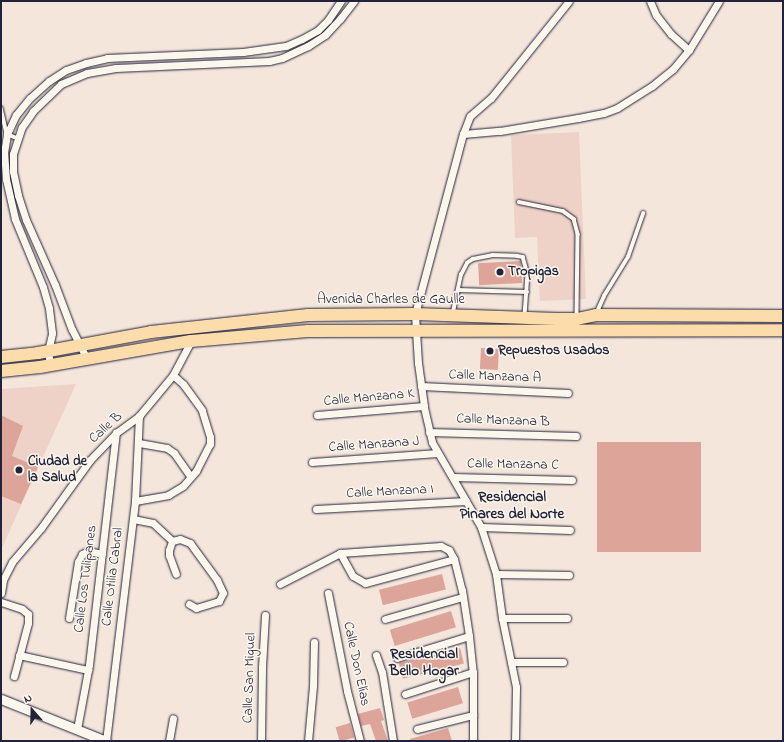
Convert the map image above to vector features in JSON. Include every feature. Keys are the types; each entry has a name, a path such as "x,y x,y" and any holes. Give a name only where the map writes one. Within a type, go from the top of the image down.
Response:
{"main road":[{"name":"Avenida Charles de Gaulle","path":"1,356 48,351 151,332 308,315 415,314 577,319 596,315 783,316"},
{"path":"308,315 308,331"},
{"path":"1,371 50,365 191,342 308,331 783,330"}],"street":[{"path":"50,365 48,351 52,333 49,308 43,287 14,219 6,179 4,153 7,134 16,115 30,98 49,81 66,70 107,58 243,52 286,46 318,30 328,20 341,1"},
{"path":"86,359 72,330 55,285 26,220 18,195 13,171 13,154 22,126 40,102 61,84 71,78 87,73 116,68 263,61 282,58 308,46 325,35 354,1"},
{"path":"515,741 516,687 502,618 496,574 481,527 438,453 429,432 421,386 415,314 463,134 470,116 491,98 569,1"},
{"path":"650,1 656,16 671,34 689,50"},
{"path":"463,134 500,131 578,118 604,113 617,108 652,86 689,50 719,1"},
{"name":"Calle B","path":"1,594 4,580 12,562 41,528 90,460 116,432 139,416 173,375 191,342"},
{"path":"135,501 168,495 183,486 196,471 207,450 210,437 202,410 183,384 173,375"},
{"name":"Calle Manzana A","path":"421,386 568,393"},
{"name":"Calle Manzana K","path":"317,415 424,406"},
{"name":"Calle Otilia Cabral","path":"106,741 135,501 139,443 139,416"},
{"name":"Calle Los Tulipanes","path":"77,729 88,670 116,432"},
{"name":"Calle Manzana B","path":"429,432 576,436"},
{"path":"139,443 167,448 174,453 191,477"},
{"name":"Calle Manzana J","path":"312,462 438,453"},
{"name":"Calle Manzana C","path":"453,477 572,480"},
{"name":"Calle Manzana I","path":"316,510 466,501"},
{"path":"133,519 153,523 172,541"},
{"path":"481,527 570,530"},
{"path":"172,541 180,539 190,543 217,580 223,593 219,601 207,606 196,608 189,604"},
{"path":"172,541 169,555 176,574"},
{"path":"280,584 340,553 441,546 449,550 454,559 463,596 469,636 473,672 473,741"},
{"path":"70,618 80,558 82,554 88,551 102,554"},
{"path":"340,553 353,576 365,584 454,559"},
{"path":"496,574 569,575"},
{"name":"Calle Don Elías","path":"328,593 347,691 360,741"},
{"path":"385,618 463,596"},
{"path":"1,602 22,609 28,614 28,623 14,676"},
{"name":"Calle San Miguel","path":"261,741 262,667 266,615"},
{"path":"502,618 567,618"},
{"path":"397,658 469,636"},
{"path":"308,741 313,686 314,642"},
{"path":"19,655 88,670"},
{"path":"376,655 382,672 393,741"},
{"path":"511,662 563,662"},
{"path":"405,694 473,672"},
{"path":"1,699 106,741"},
{"path":"417,729 473,715"},
{"path":"168,741 173,718"}],"lane":[{"path":"1,108 7,134 17,138"},
{"path":"519,202 563,211 574,219 578,234 577,319"},
{"path":"596,315 604,296 628,257 643,214"},
{"path":"452,316 461,276 467,263 473,259 493,255 523,257 528,274 525,318"},
{"path":"458,290 527,292"}],"shaded area":[{"path":"579,132 586,299 540,301 537,237 515,238 511,135"},
{"name":"Ciudad de la Salud","path":"76,384 1,550 1,389"}],"building":[{"name":"Tropigas","path":"521,261 522,283 479,285 478,263"},
{"path":"481,348 499,349 498,370 480,369"},
{"path":"1,415 23,426 12,456 38,467 21,504 1,496"},
{"path":"597,442 701,442 701,552 597,552"},
{"path":"442,574 446,590 383,605 379,590"},
{"path":"451,611 456,627 395,646 390,630"},
{"path":"460,648 464,664 403,679 399,663"},
{"path":"458,687 463,703 412,719 407,702"},
{"path":"380,708 384,720 381,721 388,741 376,741 370,724 361,726 358,714"},
{"path":"350,723 354,737 340,741 336,727"},
{"path":"448,728 452,741 410,741 410,739"}],"place":[{"name":"Tropigas","path":"500,272"},
{"name":"Repuestos Usados","path":"490,351"},
{"name":"Ciudad de la Salud","path":"19,470"}],"district":[{"name":"Residencial Pinares del Norte","path":"512,506"},
{"name":"Residencial Bello Hogar","path":"424,662"}]}
